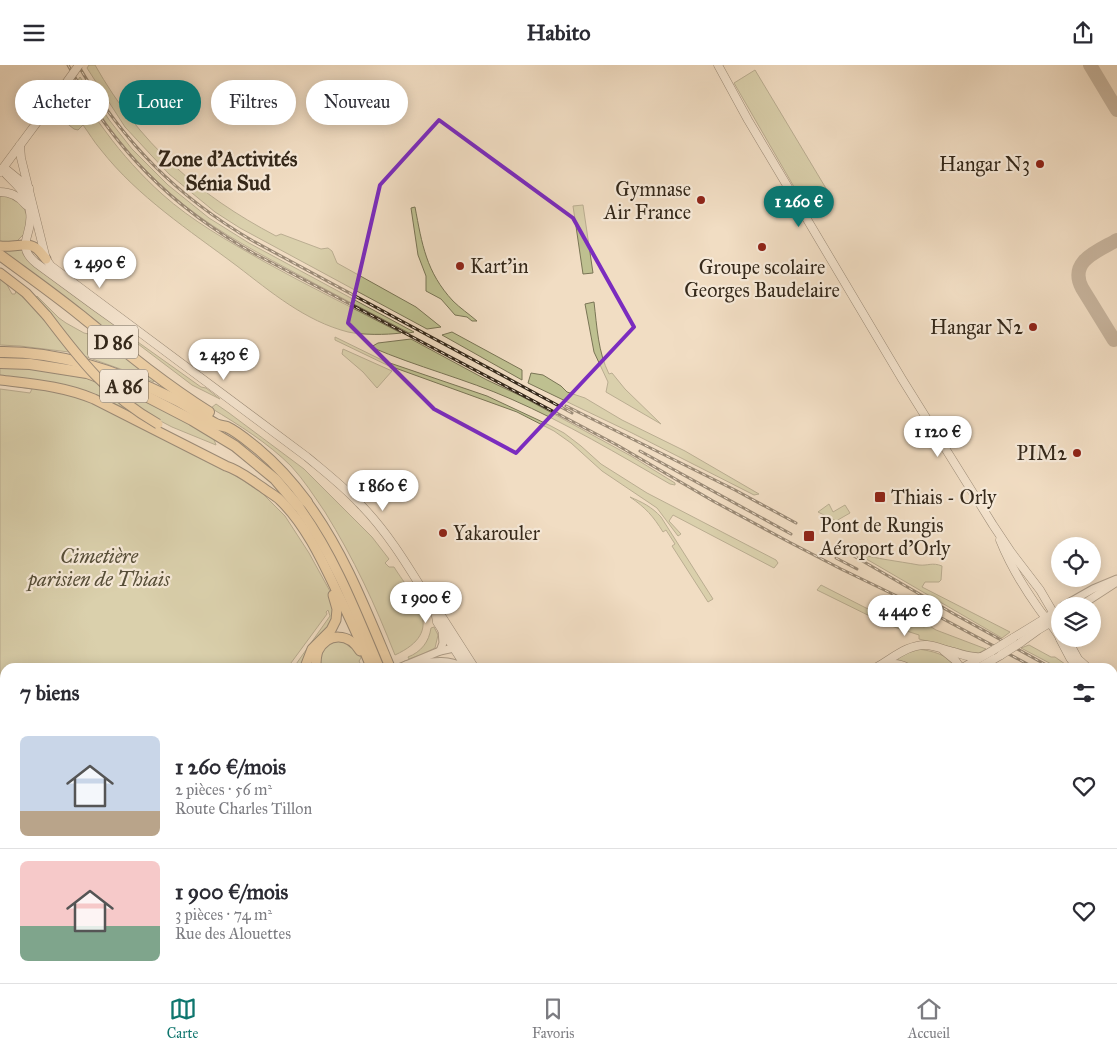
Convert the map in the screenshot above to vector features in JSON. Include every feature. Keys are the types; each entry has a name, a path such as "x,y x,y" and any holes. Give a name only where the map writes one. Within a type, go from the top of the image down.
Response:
{"highway":[{"name":"D 86","path":"0,255 172,386 221,419 226,427"},
{"name":"A 86","path":"0,353 30,354 65,359 110,371 143,384 226,427 260,450 287,478 303,504"},
{"name":"A 86","path":"0,363 30,364 87,373 138,392 192,420 235,446 303,504"}],"main road":[{"path":"1,171 80,65"},
{"path":"718,65 748,120 902,379 993,525 1040,590 1051,611"},
{"path":"20,145 46,259"},
{"path":"1,171 7,170 29,188"},
{"path":"1,171 23,193 29,208 30,224 25,245 27,254 32,260 117,322 140,333"},
{"path":"0,192 14,195 29,208"},
{"path":"0,246 31,245 36,247 53,269 307,457 332,478 380,526 435,610 442,617 470,663"},
{"name":"D 86","path":"0,273 26,293 47,315 86,365 108,388 158,424 231,467"},
{"path":"0,380 58,387 81,393 231,467 269,491 285,505 306,533 329,576 370,663"},
{"path":"303,504 311,524 327,551 351,602 376,663"},
{"path":"303,504 322,521 344,562 388,663"},
{"path":"993,525 1008,561 1032,599 1051,615"},
{"path":"307,663 312,649 331,629 336,620 337,609 328,582 329,576"},
{"path":"435,610 437,622 463,663"},
{"path":"971,663 992,651 1016,641 1051,620"},
{"path":"316,663 319,650 328,641 338,637 345,637 351,640 370,663"},
{"path":"987,663 1001,655 1016,641"},
{"path":"885,663 906,649 913,646 926,645 968,657 981,657"},
{"path":"1064,647 1074,663"},
{"path":"1071,647 1082,663"},
{"path":"940,649 957,663"}],"street":[{"path":"1083,597 1117,581"},
{"path":"1091,597 1100,589"},
{"path":"440,651 443,643 442,629"},
{"path":"442,661 454,648 456,639"},
{"path":"411,663 440,651 454,648 469,663"},
{"path":"427,663 442,661 450,663"}],"highlighted area":[{"path":"439,120 573,218 634,327 516,453 434,409 348,323 380,185"}],"green space":[{"path":"89,65 95,65 104,80 95,80 87,68"},
{"path":"755,70 827,190 809,201 804,202 801,199 734,83"},
{"path":"109,88 119,103 119,118 109,102"},
{"path":"109,120 132,149 168,185 209,218 249,243 414,332 409,333 318,285 227,235 198,216 157,181 131,155 108,126"},
{"path":"69,125 83,125 78,130"},
{"path":"83,125 100,125 125,157 155,187 174,204 211,230 263,261 401,333 374,334 348,332 317,321 289,305 148,198 115,167"},
{"path":"124,125 136,125 151,143 173,164 221,203 276,236 281,234 321,249 328,248 332,251 337,263 416,307 441,327 427,329 240,228 215,212 169,174"},
{"path":"4,195 16,198 24,208 27,216 26,232 15,243 0,243 0,197"},
{"path":"583,205 593,273 583,274 573,206"},
{"path":"415,207 423,245 431,268 453,301 477,321 455,315 441,299 426,291 426,276 418,255 411,208"},
{"path":"22,249 27,259 76,298 129,332 128,335 220,399 192,385 138,344 110,333 4,252 5,250"},
{"path":"0,278 6,283 12,294 15,294 16,291 37,310 69,352 0,345"},
{"path":"37,296 66,323 84,333 102,337 154,376 154,382 84,356 35,298"},
{"path":"594,302 600,348 609,374 612,373 625,389 661,424 606,392 608,382 594,352 585,304"},
{"path":"452,332 522,370 522,380 442,335"},
{"path":"335,337 384,361 487,396 549,425 564,433 601,464 647,493 776,560 778,563 774,568 673,515 669,521 681,534 678,536 657,508 602,471 571,443 554,431 517,412 387,365 335,340"},
{"path":"411,339 631,456 675,483 675,485 531,408 477,385 371,347 378,343"},
{"path":"343,349 392,371 377,388 363,372 342,354"},
{"path":"0,367 19,367 91,379 129,410 99,397 0,376"},
{"path":"531,373 543,375 567,392 585,398 622,420 685,451 759,494 754,495 528,383"},
{"name":"Cimetière parisien de Thiais","path":"0,384 57,390 96,404 236,476 262,493 285,516 309,553 331,593 334,620 305,663 297,663 330,616 328,610 291,663 0,663 0,389 30,393 32,389"},
{"path":"115,388 169,412 213,437 216,445 172,427 149,415"},
{"path":"216,404 304,469 372,537 389,559 385,563 389,567 394,567 422,614 423,625 420,636 411,646 395,655 355,564 309,488 291,466 263,442 211,408"},
{"path":"630,497 647,505 661,517 713,599 708,602 672,546 675,544 666,530 663,532 649,513"},
{"path":"829,504 833,512 845,505 850,513 836,521 818,512"},
{"path":"856,553 919,565 935,564 942,566 941,580 939,582 925,582 922,587 1010,632 1002,638"},
{"path":"821,585 866,608 924,627 928,625 936,630 986,649 979,653 970,652 919,639 919,635 888,625 817,590"},
{"path":"434,627 438,635 435,648 409,659 408,657 424,646 431,628"},
{"path":"342,639 357,650 361,658 360,663 319,663 324,648"},
{"path":"1029,645 1064,663 1049,663 1021,648"},
{"path":"918,649 934,652 944,656 951,663 903,663 898,661 898,658 905,653"}],"taxiway":[{"path":"1090,65 1117,110"},
{"path":"1114,340 1082,288 1079,271 1087,258 1117,240"}],"railway":[{"path":"68,65 105,123 147,173 171,196 225,236 255,254 617,445 713,501 789,542 934,614 1026,663"},
{"path":"78,65 95,93 133,143 176,186 225,224 253,241 572,413"},
{"path":"566,406 735,490 796,523"},
{"path":"640,451 791,534"},
{"path":"840,548 1043,663"},
{"path":"836,558 857,569"}],"place":[{"name":"Hangar N3","path":"1040,164"},
{"name":"Gymnase Air France","path":"701,200"},
{"name":"Groupe scolaire Georges Baudelaire","path":"762,247"},
{"name":"Kart'in","path":"460,266"},
{"name":"Hangar N2","path":"1033,327"},
{"name":"PIM2","path":"1077,453"},
{"name":"Thiais - Orly","path":"880,497"},
{"name":"Yakarouler","path":"443,533"},
{"name":"Pont de Rungis Aéroport d'Orly","path":"809,536"}],"district":[{"name":"Zone d'Activités Sénia Sud","path":"228,171"}]}
